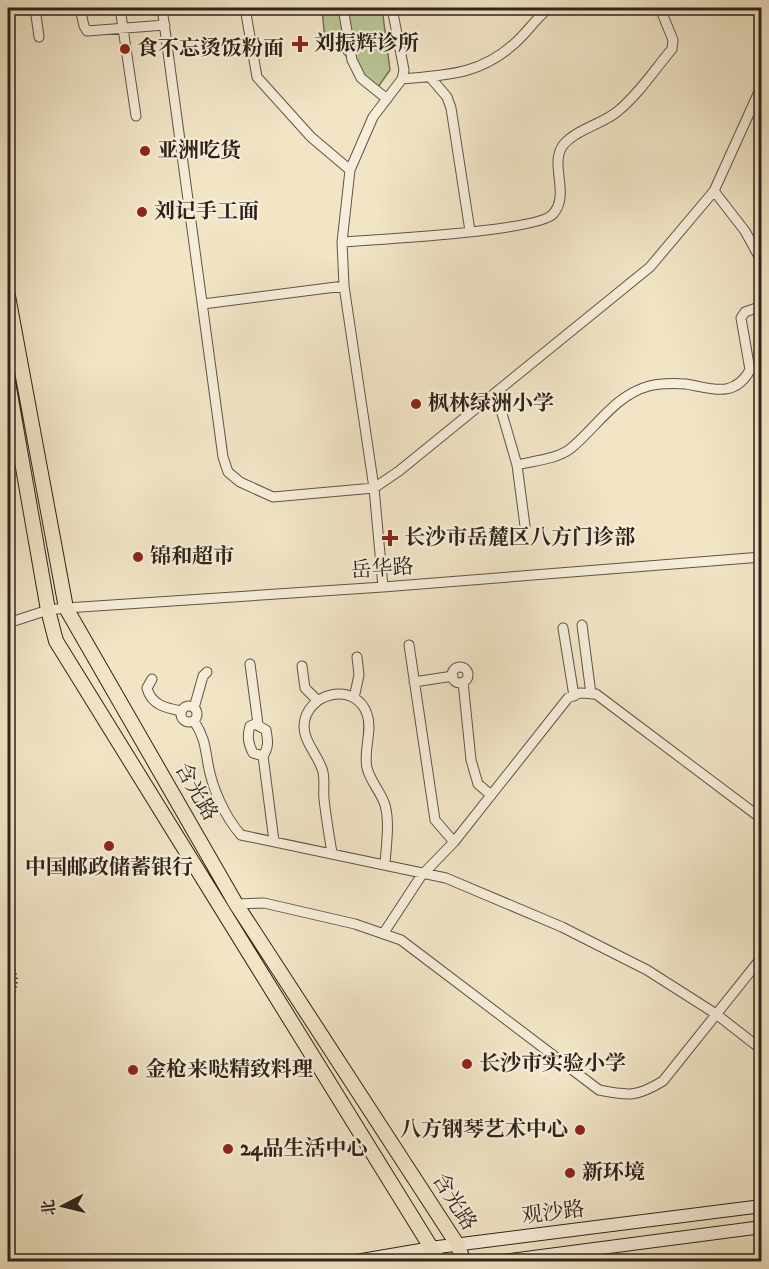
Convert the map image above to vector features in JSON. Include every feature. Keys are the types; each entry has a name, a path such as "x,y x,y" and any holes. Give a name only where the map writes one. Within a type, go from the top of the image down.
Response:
{"main road":[{"name":"含光路","path":"8,296 66,608 236,904 457,1244 464,1262"},
{"name":"含光路","path":"8,382 48,610 56,641 434,1247 440,1262"},
{"name":"观沙路","path":"350,1262 434,1247 762,1206"},
{"name":"观沙路","path":"495,1262 762,1227"}],"street":[{"path":"35,8 39,37"},
{"path":"80,8 87,31 165,24"},
{"path":"120,8 136,116"},
{"path":"162,8 223,458 228,471 249,488 273,496 374,488 399,471 638,278 714,191 762,85"},
{"path":"245,8 254,67 260,82 311,137 350,170"},
{"path":"343,8 352,60 361,78 387,99"},
{"path":"383,587 374,488 344,286 342,243 345,190 350,170 373,117 402,79 404,70 392,8"},
{"path":"402,79 465,72 487,65 515,44 549,8"},
{"path":"342,243 470,231 547,219 554,213 560,202 558,155 565,142 619,110 672,49 673,40 660,8"},
{"path":"430,77 447,97 451,108 470,231"},
{"path":"714,191 745,231 762,262"},
{"path":"203,304 344,286"},
{"path":"517,465 568,450 628,395 647,387 667,383 688,384 720,392 738,385 750,370 741,318 745,312 762,306"},
{"path":"496,393 517,465 525,526"},
{"name":"岳华路","path":"8,623 48,610 66,608 383,587 762,557"},
{"path":"582,625 591,694"},
{"path":"563,627 574,696"},
{"path":"409,645 435,820 454,842"},
{"path":"354,698 359,675 357,657"},
{"path":"250,664 258,724 266,730 268,741 268,749 263,756 274,841"},
{"path":"302,666 305,688 317,700"},
{"path":"414,682 453,676 455,669 463,667 468,673 463,682 471,760 478,784 491,795"},
{"path":"194,721 197,717 194,708 203,676 207,672"},
{"path":"152,679 147,688 150,697 166,708 181,711"},
{"path":"332,853 323,796 324,775 319,759 306,737 304,727 306,712 317,700 334,694 360,701 367,714 369,727 367,771 385,806 387,837 385,864"},
{"path":"382,934 424,873 454,842 568,698 574,696 596,694 762,819"},
{"path":"181,711 184,707 194,708"},
{"path":"181,711 184,720 194,721"},
{"path":"194,721 205,740 212,782 232,825 241,835 446,878 562,927 647,970 716,1014 762,1050"},
{"path":"258,724 250,726 247,734 253,753 263,756"},
{"path":"236,904 264,903 355,924 401,940 424,955 599,1090 619,1094 643,1094 663,1081 762,957"}],"path":[{"path":"8,938 17,980 8,1036"}],"green space":[{"path":"322,8 382,8 390,70 376,90 324,31"}],"place":[{"name":"刘振辉诊所","path":"300,44"},
{"name":"食不忘烫饭粉面","path":"125,49"},
{"name":"亚洲吃货","path":"145,151"},
{"name":"刘记手工面","path":"142,212"},
{"name":"枫林绿洲小学","path":"416,404"},
{"name":"长沙市岳麓区八方门诊部","path":"390,538"},
{"name":"锦和超市","path":"138,557"},
{"name":"中国邮政储蓄银行","path":"109,846"},
{"name":"长沙市实验小学","path":"467,1064"},
{"name":"金枪来哒精致料理","path":"133,1070"},
{"name":"八方钢琴艺术中心","path":"580,1130"},
{"name":"24品生活中心","path":"228,1149"},
{"name":"新环境","path":"570,1173"}]}
